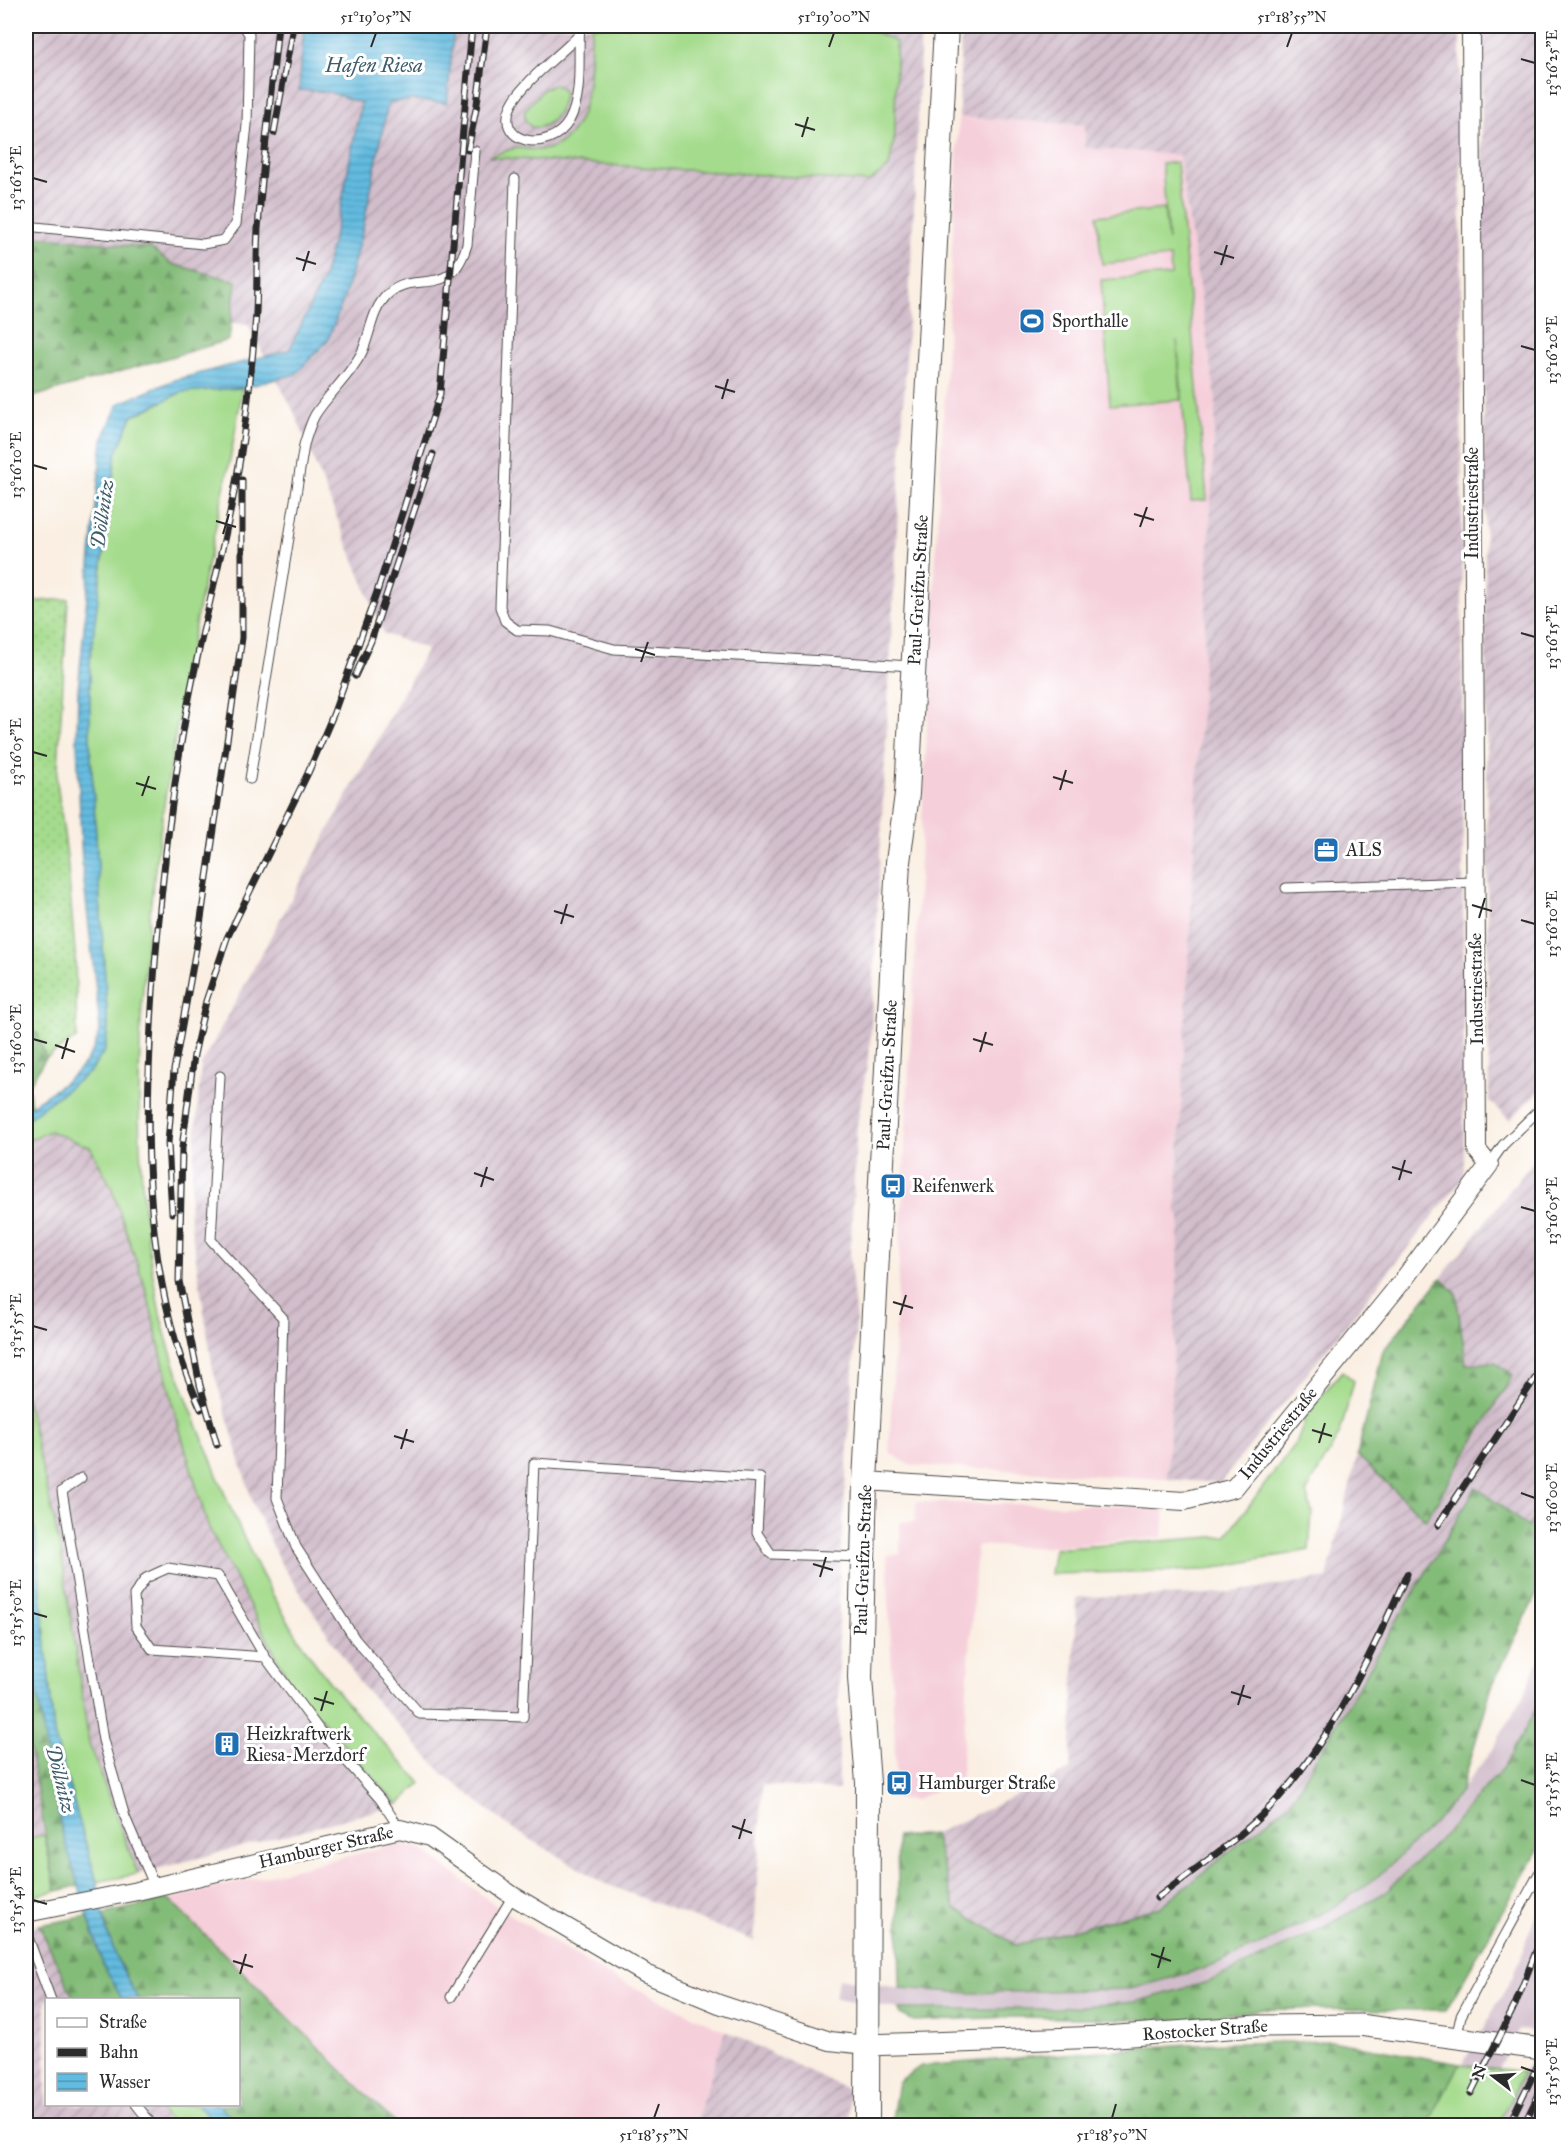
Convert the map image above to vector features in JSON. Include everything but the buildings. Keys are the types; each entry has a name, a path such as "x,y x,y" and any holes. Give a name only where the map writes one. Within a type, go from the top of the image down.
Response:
{"main road":[{"name":"Paul-Greifzu-Straße","path":"867,2126 868,1772 860,1678 865,1481 898,862 907,794 946,26"}],"street":[{"name":"Industriestraße","path":"865,1481 1184,1501 1234,1488 1404,1279 1489,1165 1478,1150 1471,26"},
{"name":"Hamburger Straße","path":"33,1912 146,1889 400,1829 430,1837 513,1896 646,1974 719,2004 830,2041 866,2045"},
{"name":"Rostocker Straße","path":"866,2045 1104,2037 1268,2026 1359,2025 1542,2049"}],"lane":[{"path":"26,226 203,244 224,240 236,224 247,125 249,34 244,26"},
{"path":"580,30 577,89 569,120 553,137 542,141 533,142 517,136 508,123 511,104 580,30"},
{"path":"250,779 302,456 310,427 315,415 353,368 363,351 372,320 384,299 399,286 440,280 450,274 463,258 467,245 476,151"},
{"path":"515,179 500,607 505,621 517,630 550,631 614,649 914,666"},
{"path":"1286,888 1475,882"},
{"path":"220,1076 211,1240 283,1318 278,1498 296,1546 355,1639 420,1714 523,1717 534,1463 760,1478 757,1533 771,1554 863,1557"},
{"path":"1489,1165 1503,1145 1542,1107"},
{"path":"81,1478 62,1491 103,1740 146,1889"},
{"path":"265,1657 152,1649 136,1626 134,1595 146,1578 168,1568 218,1576 265,1657 320,1731 380,1799 400,1829"},
{"path":"1456,2038 1461,2016 1542,1868"},
{"path":"451,1997 513,1896"},
{"path":"26,1932 50,1998"},
{"path":"138,2106 153,2126"}],"shaded area":[{"path":"26,26 304,26 299,90 329,92 361,103 412,100 447,103 454,26 921,26 915,186 870,1047 857,1125 850,1257 856,1324 839,1585 839,1790 762,1785 754,1941 603,1883 510,1827 443,1774 363,1687 280,1562 253,1504 213,1370 189,1214 201,1065 427,649 384,634 295,414 248,325 26,295"},
{"path":"961,26 1460,26 1464,1177 1220,1483 1167,1479 1180,1218 1176,1209 1216,400 1179,155 1084,148 1085,125 959,117"},
{"path":"1481,26 1542,26 1542,1088 1510,1120 1489,1101"},
{"path":"959,117 1085,125 1084,148 1179,154 1216,400 1176,1209 1180,1218 1167,1479 909,1465 889,1452"},
{"path":"50,1131 90,1147 111,1186 147,1293 174,1410 292,1686 398,1805 138,1874 89,1744 61,1551 26,1397 26,1141"},
{"path":"1542,1150 1542,1506 1528,1527 1476,1488 1290,1803 1160,1907 1016,1946 955,1908 934,1834 1070,1770 1077,1597 1210,1595 1327,1578 1383,1351"},
{"path":"916,1502 1165,1507 1163,1537 1039,1548 977,1545 961,1778 915,1800 897,1799 887,1555 900,1554 900,1522 915,1521"},
{"path":"1542,1652 1542,1698 1505,1765 1447,1832 1386,1892 1310,1935 1208,1982 1135,2002 1042,2009 968,2011 899,2009 835,1998 838,1978 900,1988 968,1993 1044,1991 1203,1969 1305,1924 1376,1878 1435,1823 1489,1754 1523,1698"},
{"path":"26,1731 44,1835 26,1839"},
{"path":"402,1843 423,1850 498,1907 608,1975 725,2031 695,2125 397,2125 169,1899"},
{"path":"1542,1901 1542,2032 1519,2030 1498,2068 1524,2072 1542,2037 1542,2125 1427,2126 1512,1978"},
{"path":"39,1925 74,1998 45,1998 45,2106 157,2106 173,2125 26,2126 26,1928"},
{"path":"725,2031 849,2090 850,2125 695,2125"}],"green space":[{"path":"592,26 863,26 896,42 895,135 889,167 869,182 489,157 515,148 547,149 563,142 574,130 586,97"},
{"path":"554,85 560,87 564,93 558,112 544,126 531,127 525,120 525,110 544,89"},
{"path":"1177,162 1207,500 1191,501 1177,340 1181,400 1110,405 1101,280 1171,275 1170,257 1102,264 1097,216 1164,209 1168,241 1162,164"},
{"path":"26,235 150,248 172,264 236,281 229,340 26,399"},
{"path":"242,388 232,450 199,605 179,716 154,880 145,963 140,1047 139,1129 145,1212 160,1315 187,1400 222,1488 269,1589 313,1660 351,1708 421,1783 398,1805 292,1686 208,1526 174,1410 147,1293 111,1186 90,1147 50,1131 26,1141 26,1120 91,1071 105,1050 108,1027 90,740 90,661 116,454 132,417 182,392"},
{"path":"68,599 57,782 67,856 75,952 77,1038 46,1058 37,1033 26,1034 26,602"},
{"path":"37,1033 46,1058 28,1086 31,1105 26,1109 26,1034"},
{"path":"1441,1278 1456,1293 1466,1364 1495,1362 1513,1375 1426,1520 1357,1455 1383,1351"},
{"path":"1342,1371 1354,1381 1340,1433 1306,1493 1312,1512 1309,1550 1204,1570 1050,1574 1054,1549 1226,1536 1297,1442 1309,1410"},
{"path":"26,1397 61,1551 89,1744 138,1874 97,1882 54,1734 36,1535 26,1492"},
{"path":"1476,1487 1528,1527 1542,1506 1542,1583 1492,1686 1461,1791 1435,1823 1376,1878 1331,1909 1266,1942 1203,1969 1131,1989 968,1993 900,1988 897,1837 934,1834 955,1908 1016,1945 1160,1907 1290,1803"},
{"path":"26,1621 62,1832 79,1886 56,1891 26,1731"},
{"path":"1542,1698 1542,1843 1446,2010 1265,2009 1187,2020 1016,2017 914,2021 900,2014 899,2009 1042,2009 1135,2002 1208,1982 1310,1935 1386,1892 1447,1832 1505,1765"},
{"path":"44,1835 56,1891 26,1898 26,1839"},
{"path":"169,1899 397,2125 240,2125 220,2106 240,2106 240,1998 137,1998 117,1958 103,1914"},
{"path":"88,1916 103,1965 121,1998 74,1998 39,1925"},
{"path":"1331,2041 1460,2064 1427,2125 891,2125 898,2082 921,2066 1189,2044"},
{"path":"1460,2064 1524,2072 1498,2125 1427,2125"},
{"path":"157,2106 198,2106 217,2125 173,2125"}],"water":[{"path":"304,26 454,26 447,103 412,100 388,103 363,228 345,295 328,340 296,374 242,388 182,392 132,416 116,454 90,661 90,740 108,1027 105,1050 91,1071 26,1120 26,1109 82,1067 96,1043 100,1028 82,864 77,741 78,690 102,441 118,404 174,380 289,350 323,279 339,216 361,103 329,92 299,90"},
{"name":"Döllnitz","path":"26,1492 36,1535 54,1734 97,1882 106,1929 119,1963 137,1998 121,1998 103,1965 62,1832 26,1621"},
{"path":"198,2106 220,2106 240,2125 217,2125"}],"railway":[{"path":"201,1409 180,1356 165,1301 155,1243 148,1126 152,1009 163,882 181,742 233,498 245,425 256,315 260,204 278,26"},
{"path":"274,133 293,26"},
{"path":"217,1445 200,1385 179,1281 182,1148 194,1055 206,1001 227,938 308,773 333,715 377,592 440,394 472,26"},
{"path":"468,150 477,104 487,26"},
{"path":"355,676 371,641 433,454"},
{"path":"172,1213 168,1143 174,1070 199,932 242,638 242,480"},
{"path":"1438,1525 1542,1368"},
{"path":"1157,1898 1244,1831 1292,1782 1331,1726 1348,1696 1380,1634 1407,1574"},
{"path":"1471,2093 1515,2005 1542,1936"},
{"path":"1508,2126 1542,2057"},
{"path":"1523,2126 1542,2088"}],"place":[{"name":"Sporthalle","path":"1032,321"},
{"name":"ALS","path":"1326,850"},
{"name":"Reifenwerk","path":"893,1186"},
{"name":"Heizkraftwerk Riesa-Merzdorf","path":"227,1744"},
{"name":"Hamburger Straße","path":"899,1783"}],"water label":[{"name":"Hafen Riesa","path":"374,65"}]}
